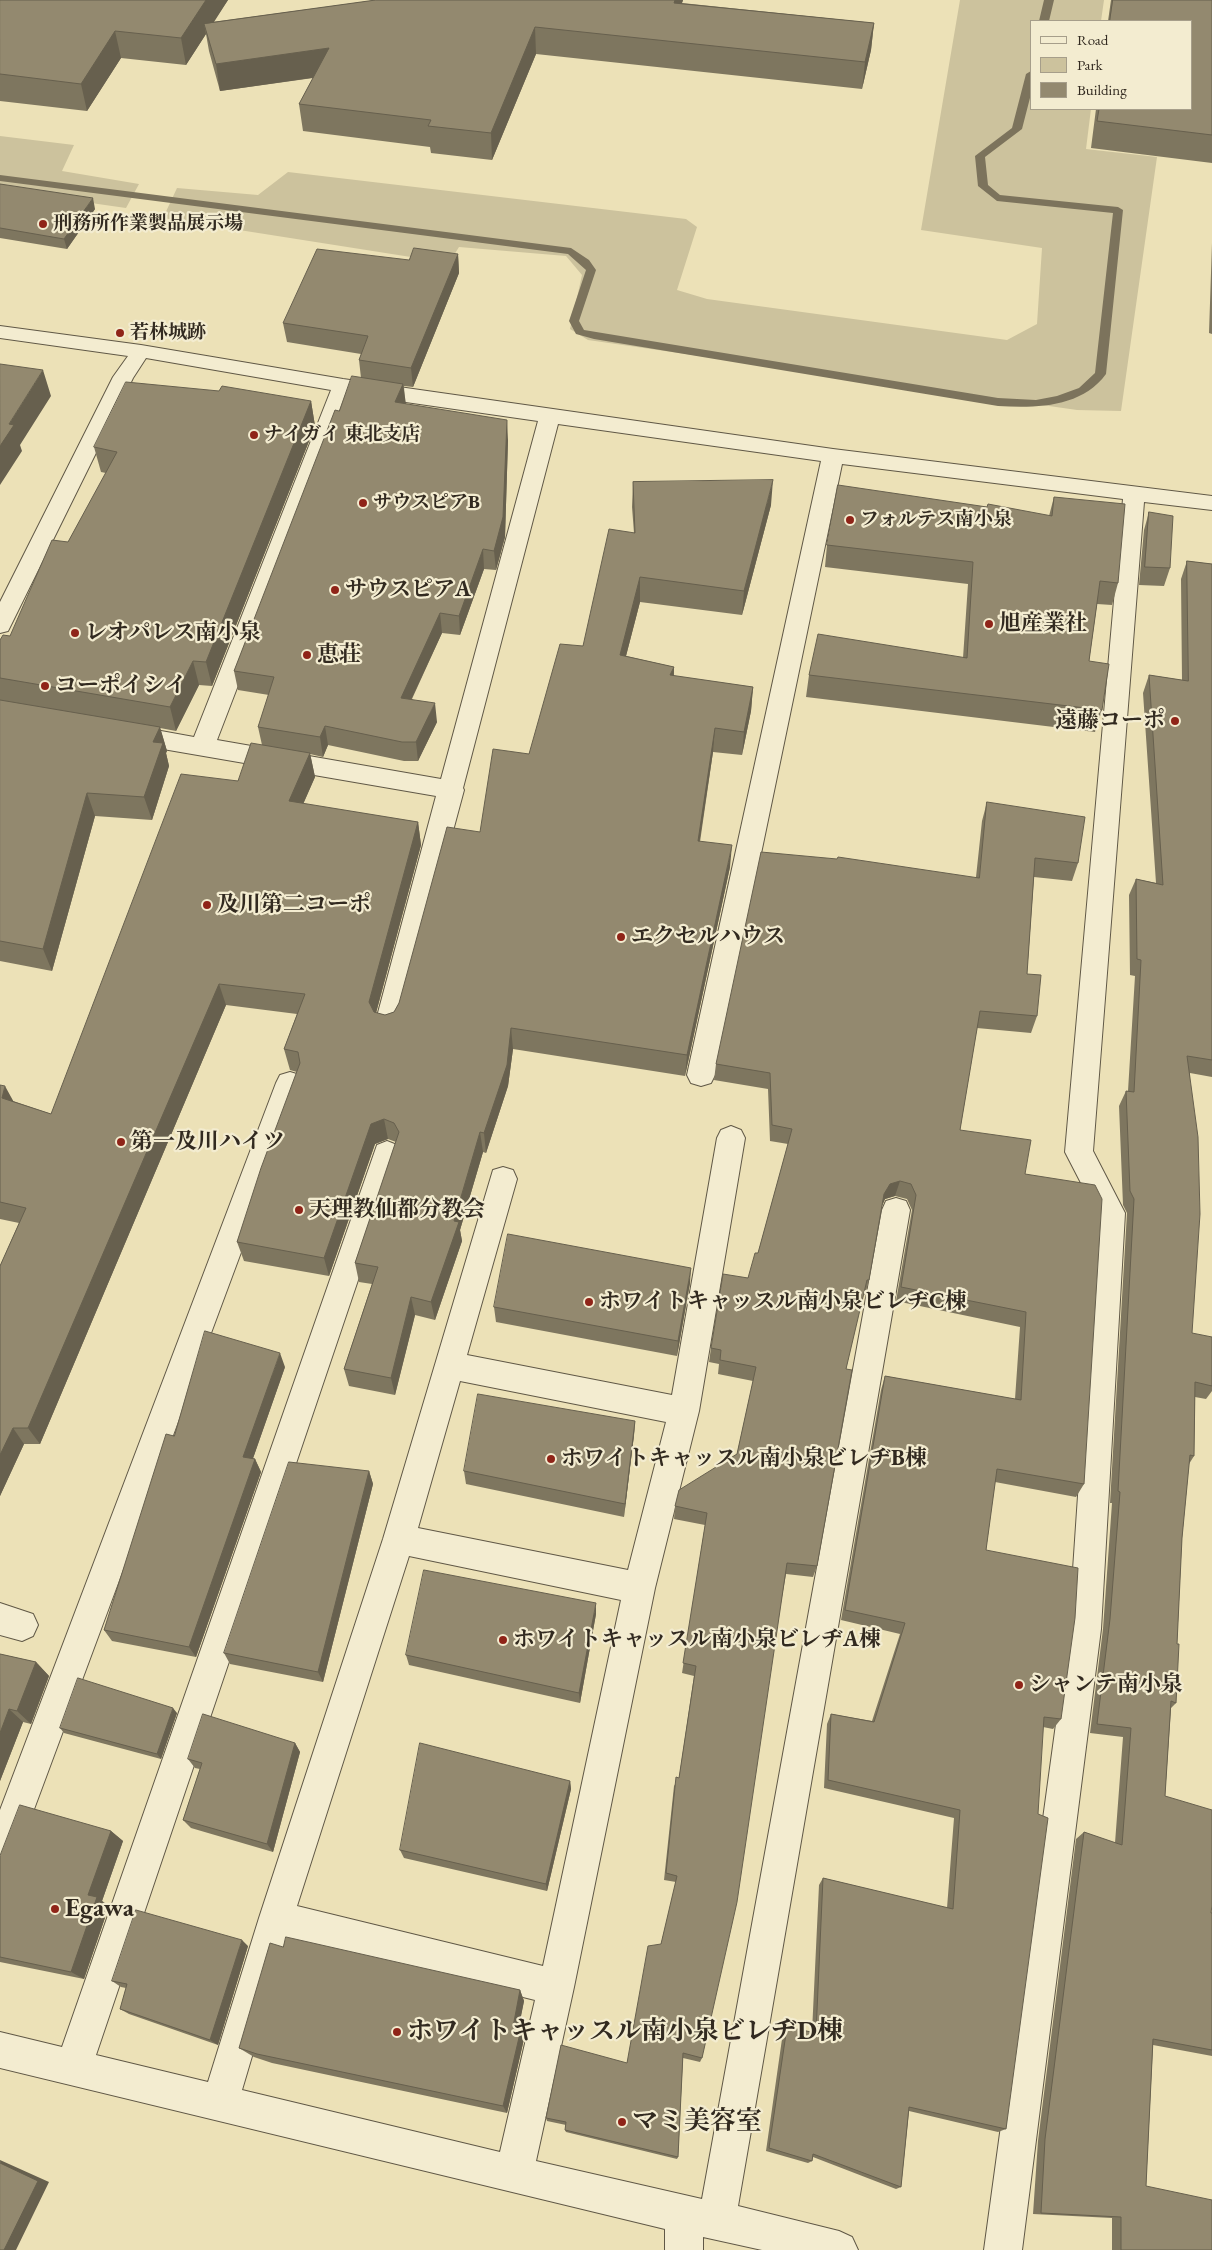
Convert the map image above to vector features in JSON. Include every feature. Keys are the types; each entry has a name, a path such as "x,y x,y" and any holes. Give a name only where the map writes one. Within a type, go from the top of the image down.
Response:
{"street":[{"path":"0,332 141,351 343,386 833,456 1212,503"},
{"path":"0,624 123,377 141,351"},
{"path":"202,747 343,386"},
{"path":"388,1024 452,790 550,416"},
{"path":"701,1075 833,456"},
{"path":"1004,2250 1085,1629 1111,1213 1079,1152 1134,492"},
{"path":"106,730 452,790"},
{"path":"0,1855 290,1083"},
{"path":"514,2174 556,1987 639,1588 684,1411 731,1138"},
{"path":"74,2066 387,1153"},
{"path":"220,2102 276,1918 399,1539 503,1179"},
{"path":"695,2228 896,1210"},
{"path":"450,1365 684,1411"},
{"path":"399,1539 639,1588"},
{"path":"276,1918 556,1987"},
{"path":"0,2050 74,2066 514,2174 695,2228 839,2250"}],"green space":[{"path":"960,0 1104,0 1101,20 1030,20 1030,110 1091,110 1086,149 1157,157 1121,411 1077,410 588,340 570,329 582,275 566,256 459,247 449,263 163,218 177,188 258,195 288,172 686,219 697,227 677,290 707,299 1007,340 1037,324 1042,248 921,230"},
{"path":"0,136 74,145 62,171 139,184 126,208 0,190"}],"building":[{"path":"0,0 206,0 181,38 115,31 81,84 0,74"},
{"path":"376,0 675,0 674,3 874,23 865,62 535,27 491,133 428,126 431,120 299,104 329,48 216,64 204,24"},
{"path":"1113,0 1212,0 1212,135 1097,121 1099,110 1192,110 1192,20 1110,20"},
{"name":"刑務所作業製品展示場","path":"0,184 93,198 64,239 0,228"},
{"path":"414,248 458,254 411,368 359,360 368,336 283,323 317,249 409,260"},
{"path":"0,364 43,370 9,424 14,425 0,446"},
{"path":"352,376 403,384 395,402 507,420 503,517 494,551 483,549 459,616 440,613 401,698 435,703 416,742 402,742 325,726 320,737 258,727 274,677 234,671 335,410 339,411"},
{"path":"126,382 219,391 222,386 311,401 206,662 193,661 170,707 0,678 0,640 3,635 10,636 52,540 68,542 117,452 94,447"},
{"path":"773,480 744,591 640,577 620,655 674,667 670,675 753,687 744,732 715,728 698,841 732,845 687,1055 511,1028 507,1065 484,1133 480,1132 454,1221 459,1222 431,1302 411,1297 391,1378 344,1369 378,1267 355,1263 399,1132 394,1123 384,1119 371,1124 324,1258 237,1242 261,1168 300,1063 298,1052 284,1049 305,994 219,984 28,1428 13,1428 0,1455 0,1266 26,1208 0,1202 0,1085 5,1086 2,1098 51,1114 181,774 238,781 251,743 310,753 289,801 418,822 369,1002 374,1012 385,1015 394,1012 399,1003 447,827 480,832 493,749 529,754 560,644 583,646 609,529 635,533 633,482"},
{"path":"838,485 987,507 988,504 1052,516 1054,497 1125,504 1118,583 1100,581 1089,661 1109,664 1102,710 809,675 818,634 967,658 973,562 827,545"},
{"path":"1149,512 1173,516 1170,568 1145,567"},
{"path":"1187,561 1212,564 1212,1060 1187,1056 1198,1137 1200,1214 1192,1333 1212,1337 1212,1386 1195,1382 1194,1456 1190,1455 1182,1538 1176,1703 1171,1701 1165,1796 1212,1810 1212,2050 1153,2039 1146,2186 1212,2200 1212,2250 1121,2250 1121,2217 1041,2213 1045,2139 1084,1832 1122,1845 1131,1728 1097,1724 1110,1619 1120,1492 1118,1491 1134,1199 1130,1191 1126,1091 1134,1092 1141,960 1137,959 1136,879 1163,885 1149,675 1188,681"},
{"path":"0,700 160,727 153,742 163,743 144,797 87,793 43,949 0,941"},
{"path":"987,802 1085,817 1078,863 1035,858 1027,974 1041,975 1037,1016 980,1011 960,1130 1031,1140 1025,1174 1095,1185 1102,1199 1084,1484 997,1469 986,1550 1078,1568 1075,1618 1061,1719 1044,1717 1038,1814 1048,1818 1006,2129 909,2107 901,2187 813,2154 812,2161 769,2148 787,2027 816,2033 823,1878 953,1909 960,1810 828,1780 831,1714 874,1722 905,1623 845,1610 885,1376 1021,1400 1026,1312 901,1287 916,1195 911,1184 900,1181 890,1184 884,1194 869,1280 867,1280 846,1369 852,1370 817,1566 787,1563 737,1902 702,2058 683,2053 678,2157 565,2130 566,2122 546,2118 561,2045 627,2063 648,1946 661,1944 677,1876 666,1873 676,1777 679,1778 696,1666 683,1663 707,1513 675,1506 679,1490 737,1454 756,1367 720,1360 721,1350 711,1348 723,1274 748,1278 755,1253 758,1253 792,1129 772,1125 770,1073 716,1064 761,852 837,859 838,857 979,878"},
{"name":"ホワイトキャッスル南小泉ビレヂC棟","path":"508,1234 691,1268 678,1341 494,1307"},
{"path":"205,1331 280,1353 243,1457 255,1459 189,1647 104,1630 166,1434 174,1436"},
{"name":"ホワイトキャッスル南小泉ビレヂB棟","path":"478,1394 635,1421 625,1504 464,1471"},
{"path":"289,1462 369,1471 318,1672 224,1653"},
{"name":"ホワイトキャッスル南小泉ビレヂA棟","path":"424,1570 596,1603 579,1693 406,1655"},
{"path":"0,1654 36,1662 17,1711 9,1709 0,1733"},
{"path":"78,1678 173,1708 157,1754 60,1728"},
{"path":"203,1714 295,1743 267,1844 183,1820 202,1763 188,1759"},
{"path":"420,1743 570,1781 546,1884 400,1850"},
{"path":"20,1805 111,1831 88,1895 97,1897 71,1972 0,1957 0,1856"},
{"path":"136,1910 242,1940 210,2040 120,2009 127,1984 112,1981"},
{"name":"ホワイトキャッスル南小泉ビレヂD棟","path":"286,1937 520,1990 513,2027 521,2029 503,2106 257,2054 239,2048 270,1943 283,1947"},
{"path":"0,2163 38,2181 4,2250 0,2250"}],"waterway":[{"path":"1044,20 1049,0"},
{"path":"0,178 571,251 585,262 591,270 574,321 580,332 594,336 998,402 1036,404 1083,391 1100,374 1118,210 997,198 983,186 980,156 1017,129 1030,78"}],"place":[{"name":"刑務所作業製品展示場","path":"43,224"},
{"name":"若林城跡","path":"120,333"},
{"name":"ナイガイ 東北支店","path":"254,435"},
{"name":"サウスピアB","path":"363,503"},
{"name":"フォルテス南小泉","path":"850,520"},
{"name":"サウスピアA","path":"335,590"},
{"name":"旭産業社","path":"989,624"},
{"name":"レオパレス南小泉","path":"75,633"},
{"name":"恵荘","path":"307,655"},
{"name":"コーポイシイ","path":"45,686"},
{"name":"遠藤コーポ","path":"1175,721"},
{"name":"及川第二コーポ","path":"207,905"},
{"name":"エクセルハウス","path":"621,937"},
{"name":"第一及川ハイツ","path":"121,1142"},
{"name":"天理教仙都分教会","path":"299,1210"},
{"name":"ホワイトキャッスル南小泉ビレヂC棟","path":"589,1302"},
{"name":"ホワイトキャッスル南小泉ビレヂB棟","path":"551,1459"},
{"name":"ホワイトキャッスル南小泉ビレヂA棟","path":"503,1640"},
{"name":"シャンテ南小泉","path":"1019,1685"},
{"name":"Egawa","path":"55,1909"},
{"name":"ホワイトキャッスル南小泉ビレヂD棟","path":"397,2032"},
{"name":"マミ美容室","path":"622,2122"}]}
